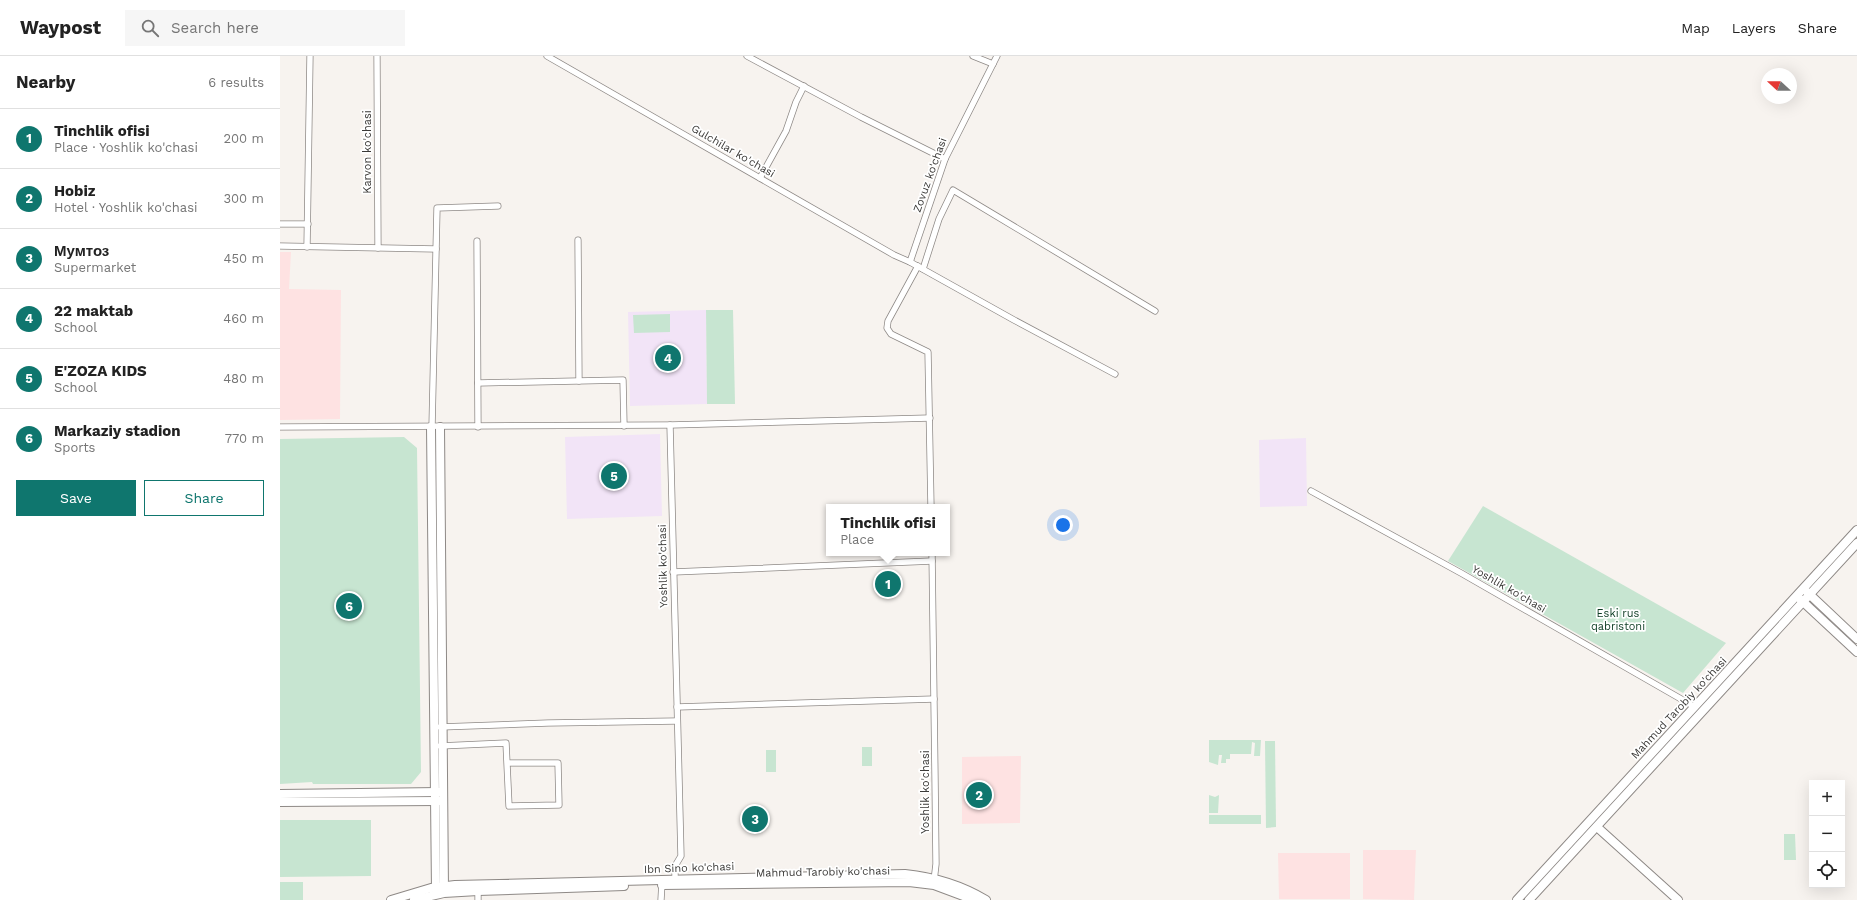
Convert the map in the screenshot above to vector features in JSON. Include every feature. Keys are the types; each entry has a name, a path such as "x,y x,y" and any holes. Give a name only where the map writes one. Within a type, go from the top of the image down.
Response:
{"main road":[{"path":"391,900 440,890 434,427"},
{"name":"Mahmud Tarobiy ko'chasi","path":"1529,900 1793,613 1803,601 1806,591 1857,530"},
{"name":"Mahmud Tarobiy ko'chasi","path":"1517,900 1797,595 1819,584 1857,542"},
{"path":"1819,584 1818,597 1822,606"},
{"path":"1806,591 1857,639"},
{"path":"1797,595 1857,652"},
{"path":"1793,613 1801,611 1816,614"},
{"path":"280,794 310,798"},
{"path":"280,802 310,798 438,797"},
{"path":"1597,827 1678,900"},
{"name":"Mahmud Tarobiy ko'chasi","path":"414,900 440,890 478,887 675,881 934,882 974,900"},
{"path":"934,882 961,888 986,900"}],"street":[{"path":"307,247 310,56"},
{"name":"Karvon ko'chasi","path":"377,56 378,248"},
{"name":"Gulchilar ko'chasi","path":"547,56 894,255 910,262 1115,374"},
{"path":"747,56 945,159"},
{"path":"973,56 993,64"},
{"name":"Zovuz ko'chasi","path":"910,262 945,159 998,56"},
{"path":"760,178 786,131 796,102 804,86"},
{"path":"931,504 928,352 891,334 887,328 888,321 921,268 939,219 953,190 1156,311"},
{"path":"434,427 437,208 498,206"},
{"path":"280,224 308,224"},
{"path":"578,240 579,381"},
{"path":"477,241 478,427"},
{"path":"280,246 436,249"},
{"path":"478,383 623,380 624,426"},
{"path":"280,427 624,426 930,418"},
{"name":"Yoshlik ko'chasi","path":"670,425 681,856 674,866 675,881"},
{"name":"Yoshlik ko'chasi","path":"1311,491 1467,577 1695,707"},
{"name":"Yoshlik ko'chasi","path":"932,556 936,857 934,882"},
{"path":"673,572 932,561"},
{"path":"677,707 934,699"},
{"path":"438,728 548,723 677,721"},
{"path":"438,746 506,743 509,806 559,805 558,763 507,763"},
{"path":"662,882 662,900"},
{"path":"478,887 478,900"}],"shaded area":[{"path":"280,252 291,252 289,289 341,290 340,419 280,420"},
{"path":"706,310 707,404 630,406 628,312"},
{"path":"660,434 662,516 567,519 565,437"},
{"path":"1306,438 1307,506 1260,507 1259,440"},
{"path":"1021,756 1020,823 962,824 962,757"},
{"path":"1363,850 1416,850 1414,900 1363,899"},
{"path":"1278,853 1350,853 1350,899 1279,899"}],"green space":[{"path":"706,310 733,310 735,404 707,404"},
{"path":"670,314 670,332 634,333 633,315"},
{"path":"404,437 417,448 421,772 411,784 313,784 312,782 280,784 280,439"},
{"name":"Eski rus qabristoni","path":"1483,506 1726,643 1683,693 1448,561"},
{"path":"1209,740 1261,740 1260,756 1254,756 1255,743 1252,742 1251,754 1230,754 1230,759 1226,759 1226,763 1221,763 1222,755 1219,755 1218,765 1209,762"},
{"path":"1265,741 1275,741 1276,827 1266,828"},
{"path":"862,747 872,747 872,766 862,766"},
{"path":"766,750 776,750 776,772 766,772"},
{"path":"1209,795 1215,797 1219,795 1218,813 1209,813"},
{"path":"1209,815 1261,815 1261,824 1209,824"},
{"path":"280,820 371,820 371,876 280,877"},
{"path":"1784,834 1795,834 1796,860 1784,860"},
{"path":"280,882 303,882 303,900 280,900"}],"place":[{"name":"22 maktab","path":"668,358"},
{"name":"E'ZOZA KIDS","path":"614,476"},
{"name":"Tinchlik ofisi","path":"888,584"},
{"name":"Markaziy stadion","path":"349,606"},
{"name":"Hobiz","path":"979,795"},
{"name":"Мумтоз","path":"755,819"}]}
